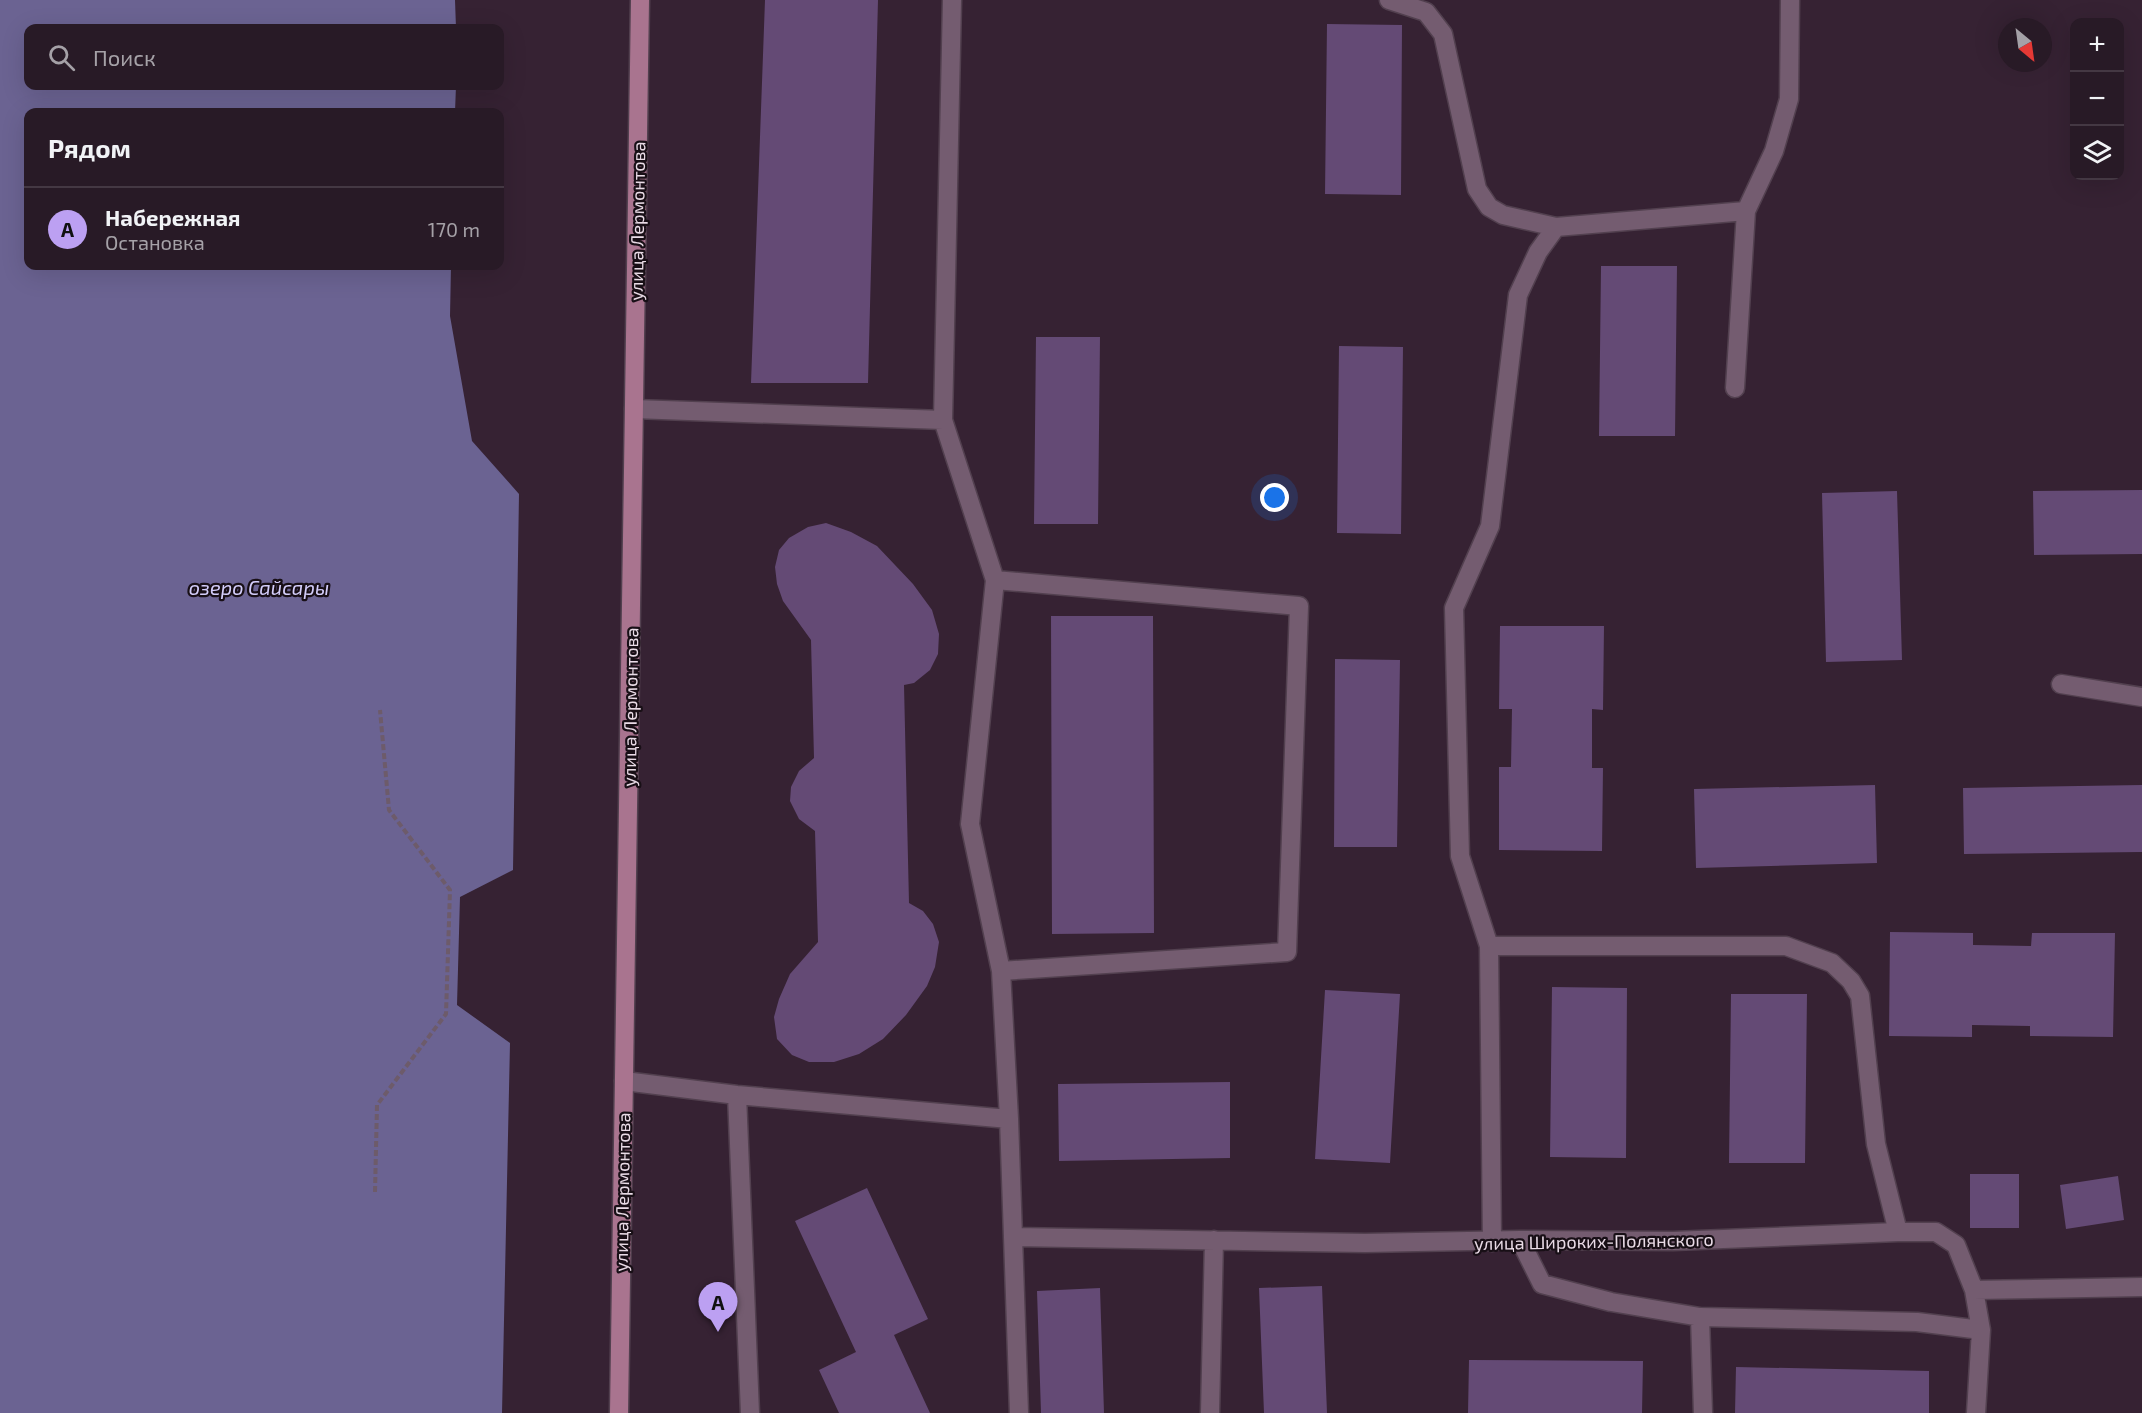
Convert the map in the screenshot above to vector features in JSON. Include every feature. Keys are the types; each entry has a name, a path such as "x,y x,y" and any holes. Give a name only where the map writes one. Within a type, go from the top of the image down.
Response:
{"main road":[{"name":"улица Лермонтова","path":"619,1413 640,0"}],"street":[{"path":"952,0 943,420 995,580 970,824 1001,971 1009,1119 1019,1413"},
{"path":"1389,0 1426,12 1443,34 1477,189 1489,207 1503,215 1556,227 1746,211"},
{"path":"1735,388 1746,211 1774,151 1789,99 1790,0"},
{"path":"1492,1242 1490,946 1460,856 1454,608 1490,526 1518,295 1538,252 1556,227"},
{"path":"634,409 943,420"},
{"path":"995,580 1299,606 1287,952 1001,971"},
{"path":"2061,684 2142,697"},
{"path":"1490,946 1786,946 1832,963 1851,981 1860,996 1876,1144 1898,1232"},
{"path":"624,1081 737,1095 1009,1119"},
{"path":"737,1095 750,1413"},
{"name":"улица Широких-Полянского","path":"1012,1238 1365,1243 1520,1240 1673,1241 1936,1232 1956,1245 1974,1290 1981,1330 1976,1413"},
{"path":"1210,1413 1214,1240"},
{"path":"1520,1240 1542,1284 1611,1302 1700,1317 1917,1322 1981,1330"},
{"path":"1974,1290 2142,1287"},
{"path":"1700,1317 1703,1413"}],"path":[{"path":"375,1192 377,1105 446,1014 450,890 389,810 380,710"}],"water":[{"name":"озеро Сайсары","path":"0,0 455,0 456,24 24,24 24,90 456,90 455,108 24,108 24,270 451,270 450,316 472,441 519,494 513,870 460,897 457,1005 510,1043 502,1413 0,1413"}],"building":[{"path":"765,0 878,0 868,383 751,383"},
{"path":"1327,24 1402,25 1401,195 1325,194"},
{"path":"1601,266 1677,266 1675,436 1599,436"},
{"path":"1036,337 1100,337 1098,524 1034,524"},
{"path":"1339,346 1403,347 1401,534 1337,533"},
{"path":"2142,490 2142,554 2034,555 2033,491"},
{"path":"1897,491 1902,660 1826,662 1822,493"},
{"path":"826,523 851,532 877,546 913,584 932,610 939,634 938,654 930,670 914,683 904,685 909,903 923,911 933,924 939,942 935,967 927,986 906,1015 883,1039 859,1054 834,1062 809,1062 792,1055 777,1039 774,1017 790,974 818,942 815,831 799,819 790,801 791,787 799,771 814,758 811,640 783,601 777,584 775,567 779,550 789,538 808,527"},
{"path":"1051,616 1153,616 1154,933 1052,934"},
{"path":"1500,626 1604,626 1603,710 1592,709 1592,768 1603,768 1602,851 1499,850 1499,767 1511,767 1512,709 1499,709"},
{"path":"1335,659 1400,660 1397,847 1334,847"},
{"path":"1875,785 1877,863 1696,868 1694,789"},
{"path":"2142,785 2142,852 1964,854 1963,788"},
{"path":"1890,932 1973,933 1973,945 2031,946 2032,933 2115,933 2113,1037 2030,1036 2030,1026 1972,1025 1972,1037 1889,1036"},
{"path":"1552,987 1627,988 1626,1158 1550,1157"},
{"path":"1325,990 1400,994 1390,1163 1315,1159"},
{"path":"1731,994 1807,994 1805,1163 1729,1163"},
{"path":"1230,1082 1230,1158 1059,1161 1058,1084"},
{"path":"1970,1174 2019,1174 2019,1228 1970,1228"},
{"path":"2118,1176 2124,1220 2066,1229 2060,1185"},
{"path":"867,1188 928,1319 894,1335 930,1413 839,1413 819,1370 856,1352 795,1221"},
{"path":"1322,1286 1327,1413 1264,1413 1259,1288"},
{"path":"1100,1288 1104,1413 1041,1413 1037,1291"},
{"path":"1469,1360 1643,1361 1642,1413 1468,1413"},
{"path":"1736,1367 1929,1371 1929,1413 1735,1413"}],"place":[{"name":"Набережная","path":"718,1332"}]}
